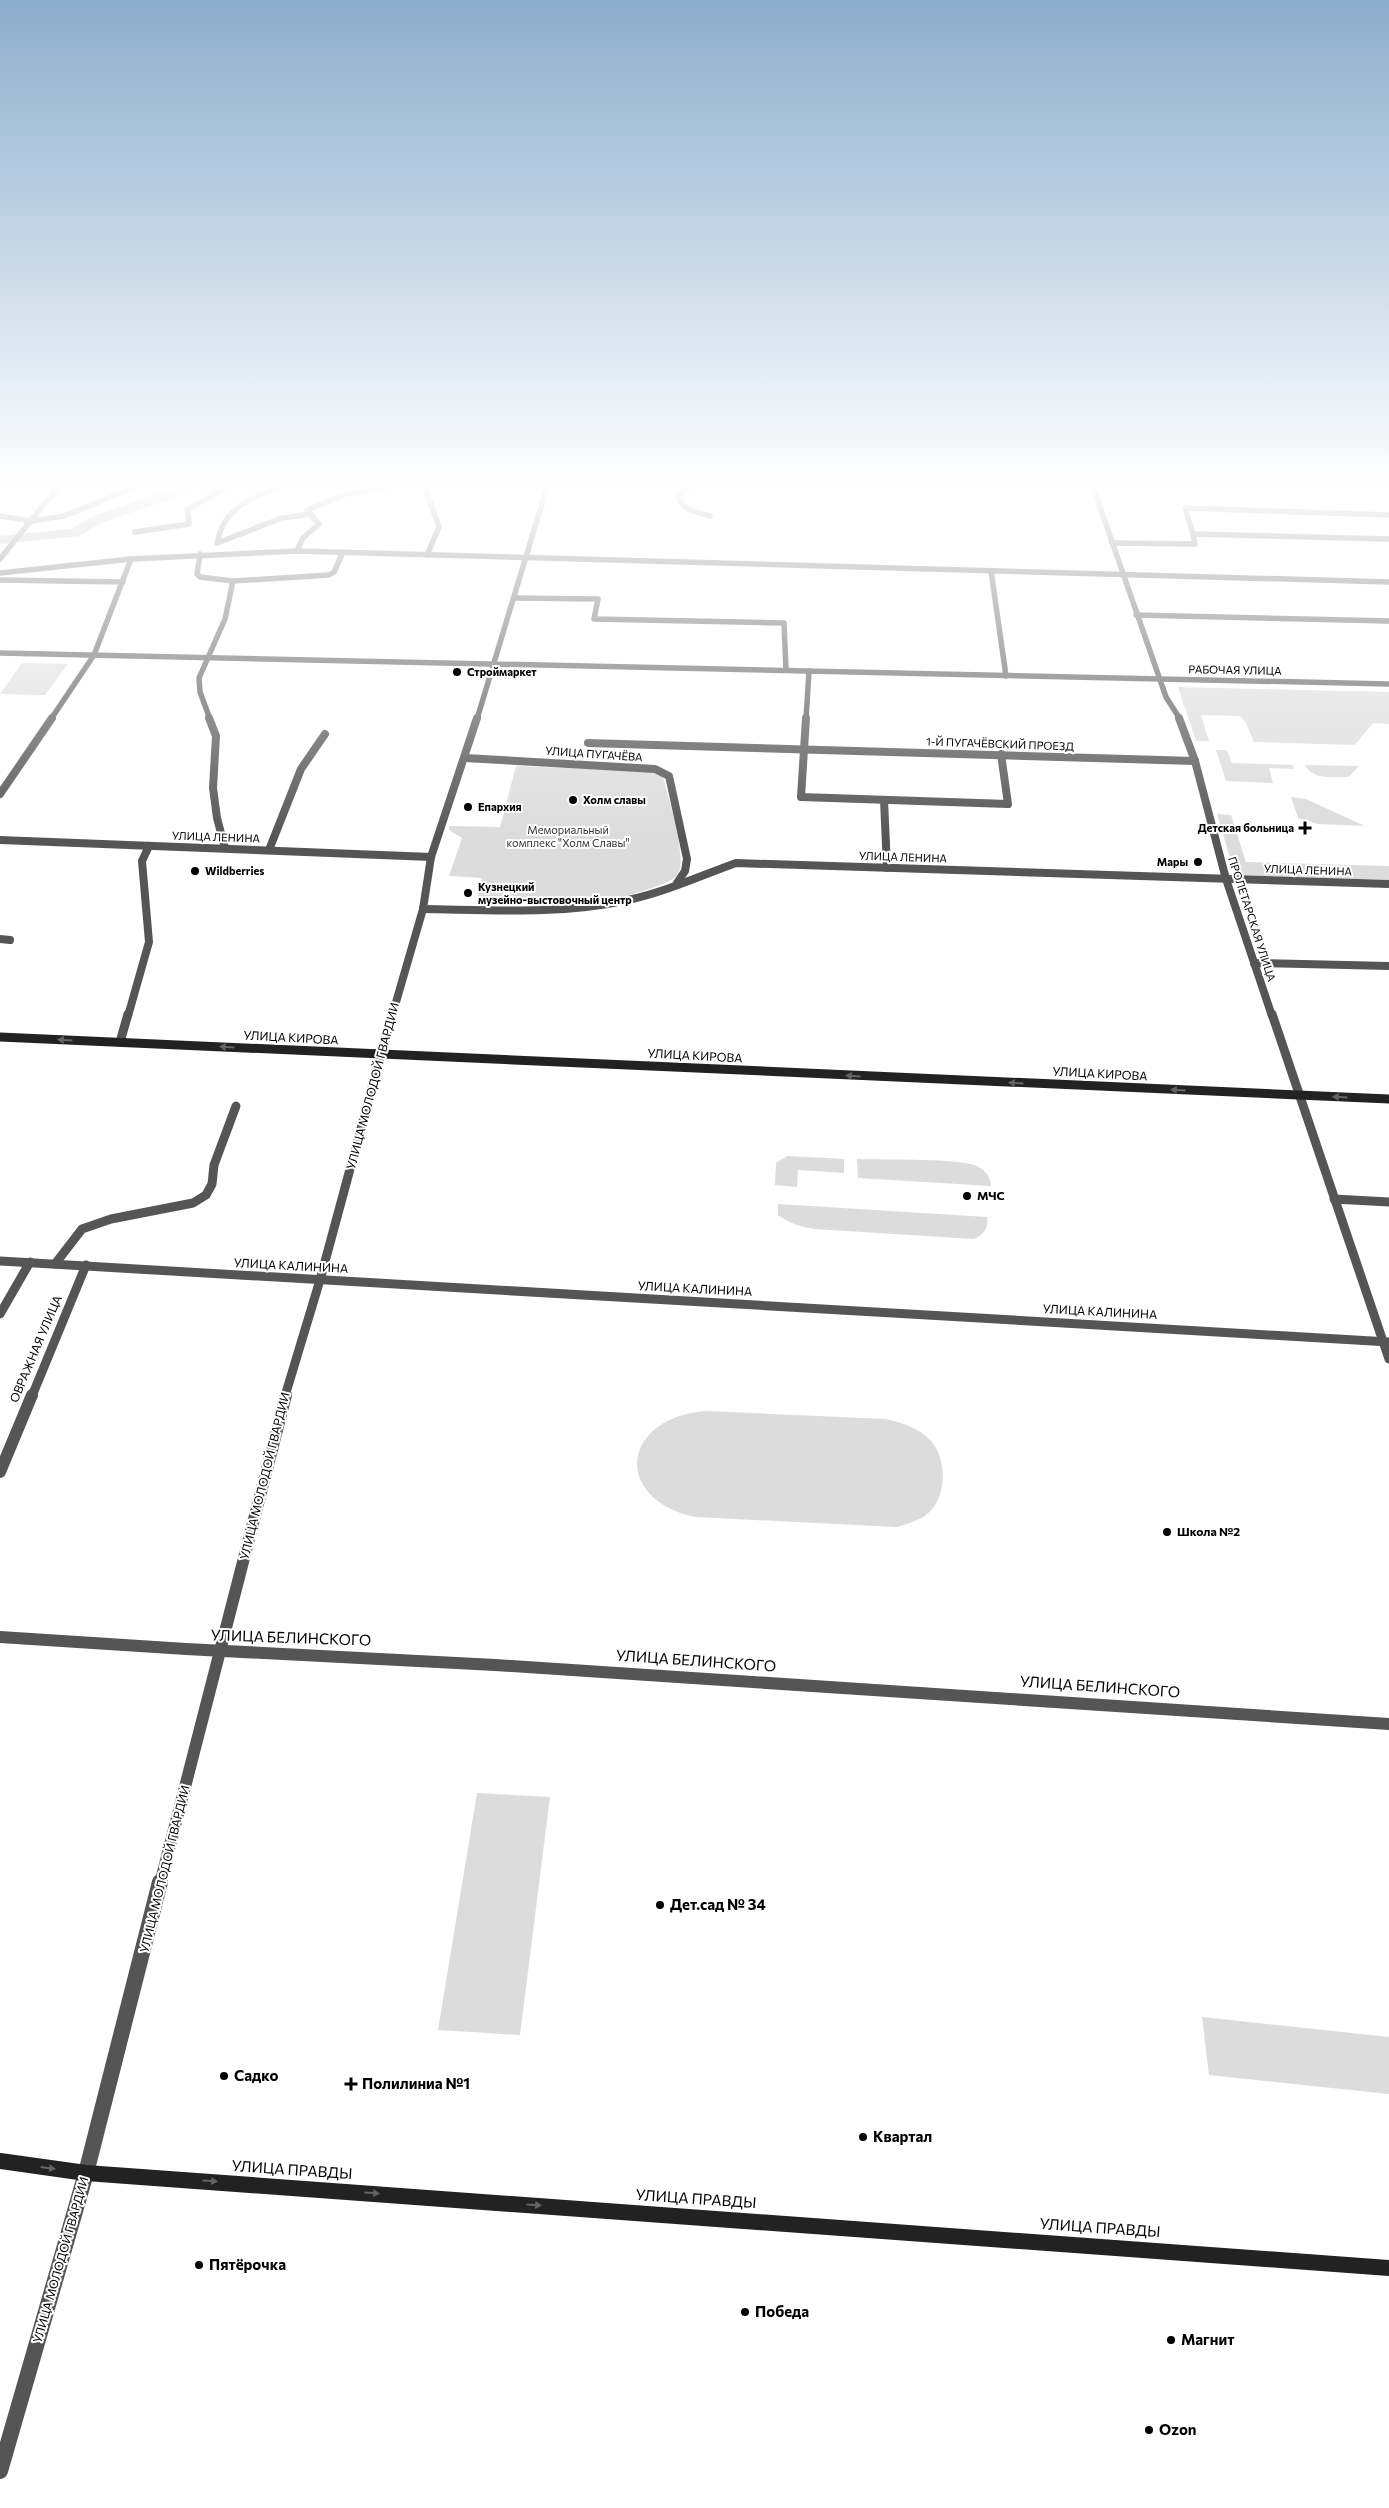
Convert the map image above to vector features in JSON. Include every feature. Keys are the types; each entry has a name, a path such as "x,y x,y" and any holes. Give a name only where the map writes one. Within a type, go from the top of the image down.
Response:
{"street":[{"path":"0,794 94,656 114,604"},
{"path":"225,848 217,818 213,788 216,736 199,678 225,619 228,604"},
{"name":"УЛИЦА МОЛОДОЙ ГВАРДИИ","path":"0,2471 86,2173 221,1652 284,1400 320,1280 380,1055 423,909 431,858 465,758 512,604"},
{"path":"597,604 594,619 784,623 786,670"},
{"path":"996,604 1006,676"},
{"name":"ПРОЛЕТАРСКАЯ УЛИЦА","path":"1132,604 1166,698 1181,721 1195,761 1226,879 1334,1199 1386,1342 1389,1359"},
{"path":"1136,615 1389,621"},
{"name":"РАБОЧАЯ УЛИЦА","path":"0,653 1389,684"},
{"path":"809,671 801,797 1008,804 1001,754"},
{"path":"269,850 301,769 325,734"},
{"name":"1-Й ПУГАЧЁВСКИЙ ПРОЕЗД","path":"588,743 1195,761"},
{"name":"УЛИЦА ПУГАЧЁВА","path":"465,758 655,769 669,776 687,859 686,871 677,883"},
{"path":"884,800 888,868"},
{"name":"УЛИЦА ЛЕНИНА","path":"0,840 431,858"},
{"path":"120,1042 149,942 142,861 149,846"},
{"name":"УЛИЦА ЛЕНИНА","path":"423,909 561,909 596,906 652,894 736,862 1389,884"},
{"path":"0,939 10,940"},
{"path":"1254,963 1389,966"},
{"name":"УЛИЦА КИРОВА","path":"0,1036 380,1055 1389,1099"},
{"path":"55,1264 82,1229 111,1219 194,1203 206,1195 212,1184 214,1165 236,1106"},
{"path":"1334,1199 1389,1202"},
{"name":"УЛИЦА КАЛИНИНА","path":"0,1261 1386,1342"},
{"path":"0,1314 30,1262"},
{"name":"ОВРАЖНАЯ УЛИЦА","path":"0,1472 86,1266"},
{"name":"УЛИЦА БЕЛИНСКОГО","path":"0,1637 221,1652 495,1664 1389,1724"},
{"name":"УЛИЦА ПРАВДЫ","path":"0,2161 86,2173 1191,2252 1389,2268"}],"green space":[{"path":"22,663 68,664 45,695 0,694"},
{"path":"1178,687 1389,692 1389,724 1373,723 1355,745 1254,742 1246,723 1240,716 1201,715 1209,741 1196,741"},
{"path":"1216,750 1227,750 1232,763 1293,765 1294,769 1269,768 1273,783 1226,781"},
{"path":"1305,765 1359,766 1348,777 1324,777 1308,770"},
{"name":"Мемориальный комплекс \"Холм Славы\"","path":"516,766 652,772 663,777 680,852 681,863 675,877 655,887 633,894 589,902 522,903 477,901 482,878 449,876 462,838 449,830 449,826 500,827"},
{"path":"1291,797 1306,799 1365,826 1318,824 1298,818"},
{"path":"1217,814 1231,815 1246,862 1389,866 1389,880 1235,875"},
{"path":"787,1156 844,1159 844,1173 798,1170 797,1187 775,1185 776,1163"},
{"path":"857,1159 968,1163 977,1166 985,1172 990,1179 991,1186 858,1178"},
{"path":"778,1204 987,1217 987,1224 983,1233 974,1239 815,1229 796,1225 778,1215"},
{"path":"705,1411 886,1419 904,1424 927,1436 937,1449 943,1480 938,1500 933,1508 923,1517 897,1527 695,1517 668,1507 649,1493 639,1477 637,1460 643,1443 657,1428 677,1417"},
{"path":"477,1793 550,1797 520,2035 438,2030"},
{"path":"1202,2017 1389,2037 1389,2094 1209,2075"}],"place":[{"name":"Строймаркет","path":"457,672"},
{"name":"Холм славы","path":"573,800"},
{"name":"Епархия","path":"468,807"},
{"name":"Детская больница","path":"1305,828"},
{"name":"Мары","path":"1198,862"},
{"name":"Wildberries","path":"195,871"},
{"name":"Кузнецкий музейно-выстовочный центр","path":"468,893"},
{"name":"МЧС","path":"967,1196"},
{"name":"Школа №2","path":"1167,1532"},
{"name":"Дет.сад № 34","path":"660,1905"},
{"name":"Садко","path":"224,2076"},
{"name":"Полилиниа №1","path":"351,2084"},
{"name":"Квартал","path":"863,2137"},
{"name":"Пятёрочка","path":"199,2265"},
{"name":"Победа","path":"745,2312"},
{"name":"Магнит","path":"1171,2340"},
{"name":"Ozon","path":"1149,2430"}]}
